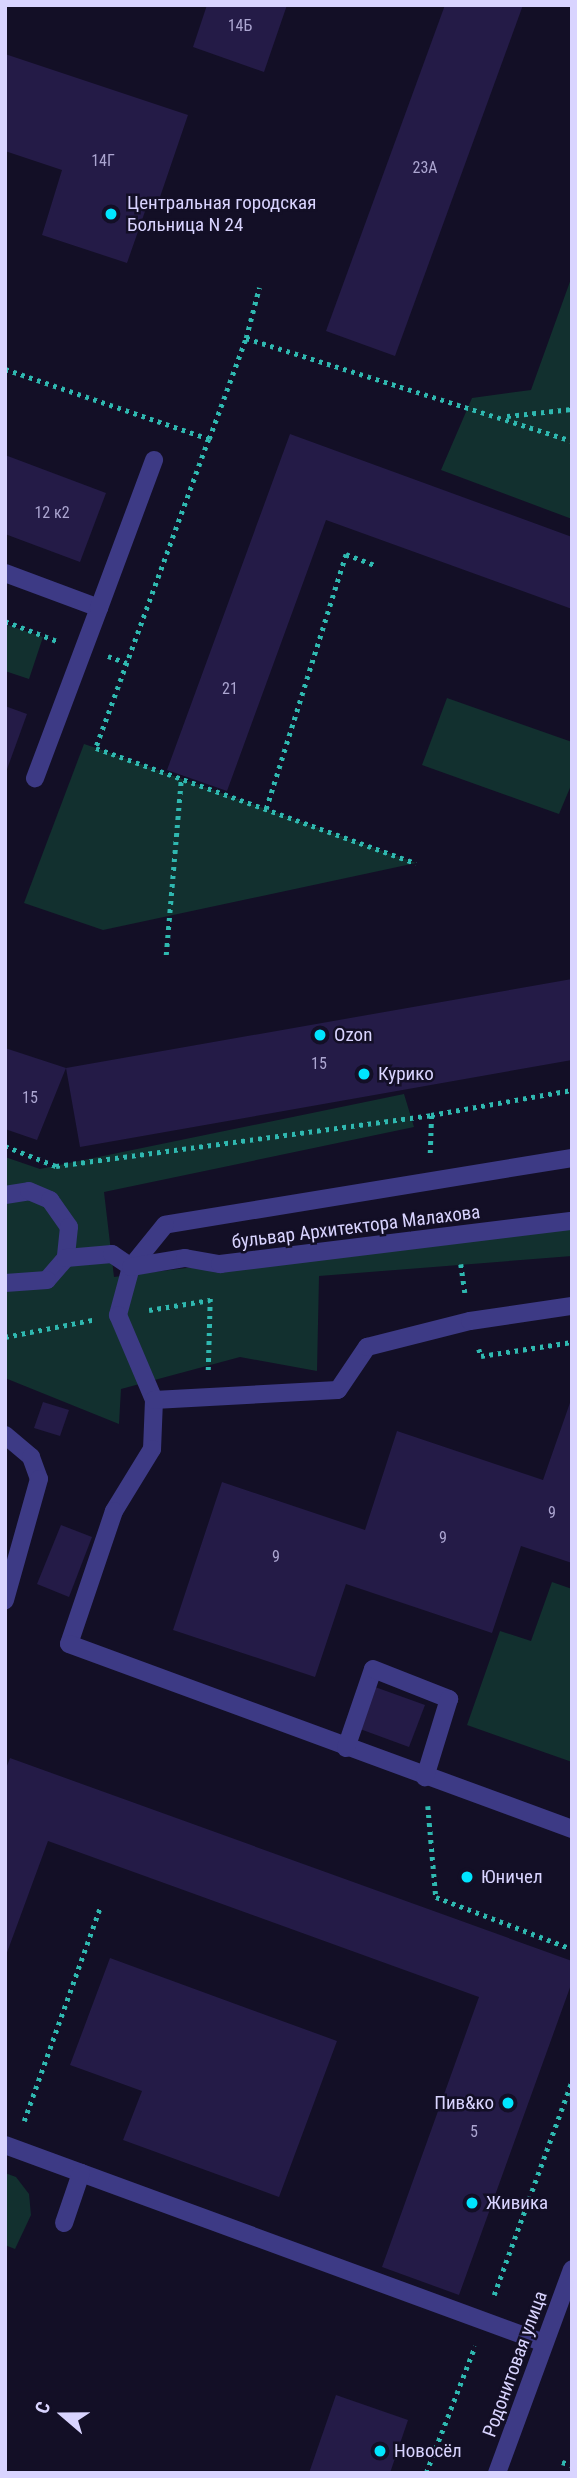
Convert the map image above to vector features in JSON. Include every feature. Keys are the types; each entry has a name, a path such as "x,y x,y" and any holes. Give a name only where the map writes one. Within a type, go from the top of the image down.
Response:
{"street":[{"path":"35,778 154,460"},
{"path":"5,573 99,608"},
{"path":"572,1158 165,1225 131,1267 118,1315 154,1400 152,1449 114,1511 69,1644 572,1829"},
{"path":"5,1195 29,1191 50,1200 69,1227 66,1258 47,1280 5,1283"},
{"name":"бульвар Архитектора Малахова","path":"131,1267 185,1258 220,1264 457,1238 572,1221"},
{"path":"66,1258 112,1254 131,1267"},
{"path":"154,1400 338,1390 367,1347 470,1321 572,1306"},
{"path":"5,1435 31,1457 39,1479 5,1600"},
{"path":"346,1748 373,1669 449,1699 425,1777"},
{"path":"10,2147 544,2343"},
{"path":"64,2222 81,2173"},
{"name":"Родонитовая улица","path":"497,2473 572,2269"}],"path":[{"path":"259,288 246,338 96,748 416,863"},
{"path":"246,338 572,441"},
{"path":"5,369 209,439"},
{"path":"502,417 572,409"},
{"path":"266,809 346,554 375,565"},
{"path":"166,955 181,779"},
{"path":"5,1146 56,1166 431,1115 572,1090"},
{"path":"429,1182 431,1115"},
{"path":"457,1238 470,1321 481,1356 572,1342"},
{"path":"207,1397 210,1300 220,1264"},
{"path":"425,1777 436,1896 572,1949"},
{"path":"10,2147 100,1907"},
{"path":"426,2473 572,2081"},
{"path":"562,2462 572,2465"}],"green space":[{"path":"572,276 572,519 441,470 472,398 531,390"},
{"path":"5,624 43,637 29,679 5,671"},
{"path":"447,698 572,742 572,783 559,814 422,765"},
{"path":"84,744 416,863 103,930 24,903"},
{"path":"404,1094 414,1127 104,1192 114,1277 572,1220 572,1256 319,1276 317,1371 240,1357 121,1389 119,1424 5,1378 5,1157 40,1169"},
{"path":"552,1582 572,1589 572,1762 467,1725 500,1631 531,1641"},
{"path":"5,2173 16,2177 29,2194 31,2215 15,2249 5,2245"}],"building":[{"path":"207,5 287,5 264,72 193,47"},
{"path":"445,5 523,5 395,356 326,331"},
{"path":"5,54 188,115 160,197 150,197 127,263 42,235 62,170 5,151"},
{"path":"290,434 572,537 572,609 326,520 227,791 167,770"},
{"path":"5,455 106,493 80,562 5,534"},
{"path":"5,706 27,714 6,772 5,772"},
{"path":"572,979 572,1060 80,1147 66,1068"},
{"path":"5,1048 66,1068 37,1140 5,1129"},
{"path":"572,1397 572,1563 521,1546 492,1633 346,1584 315,1677 173,1630 222,1482 365,1530 397,1431 543,1480"},
{"path":"43,1402 69,1410 60,1436 34,1428"},
{"path":"61,1525 92,1537 69,1597 37,1584"},
{"path":"375,1687 425,1705 409,1747 360,1729"},
{"path":"10,1758 572,1961 572,1982 459,2295 382,2267 479,1997 48,1841 5,1958 5,1771"},
{"path":"110,1958 337,2041 279,2197 123,2140 142,2091 70,2065"},
{"path":"336,2395 408,2420 390,2473 309,2473"}],"place":[{"name":"Центральная городская Больница N 24","path":"111,214"},
{"name":"Ozon","path":"320,1035"},
{"name":"Курико","path":"364,1074"},
{"name":"Юничел","path":"467,1877"},
{"name":"Пив&ко","path":"508,2103"},
{"name":"Живика","path":"472,2203"},
{"name":"Новосёл","path":"380,2451"}]}
